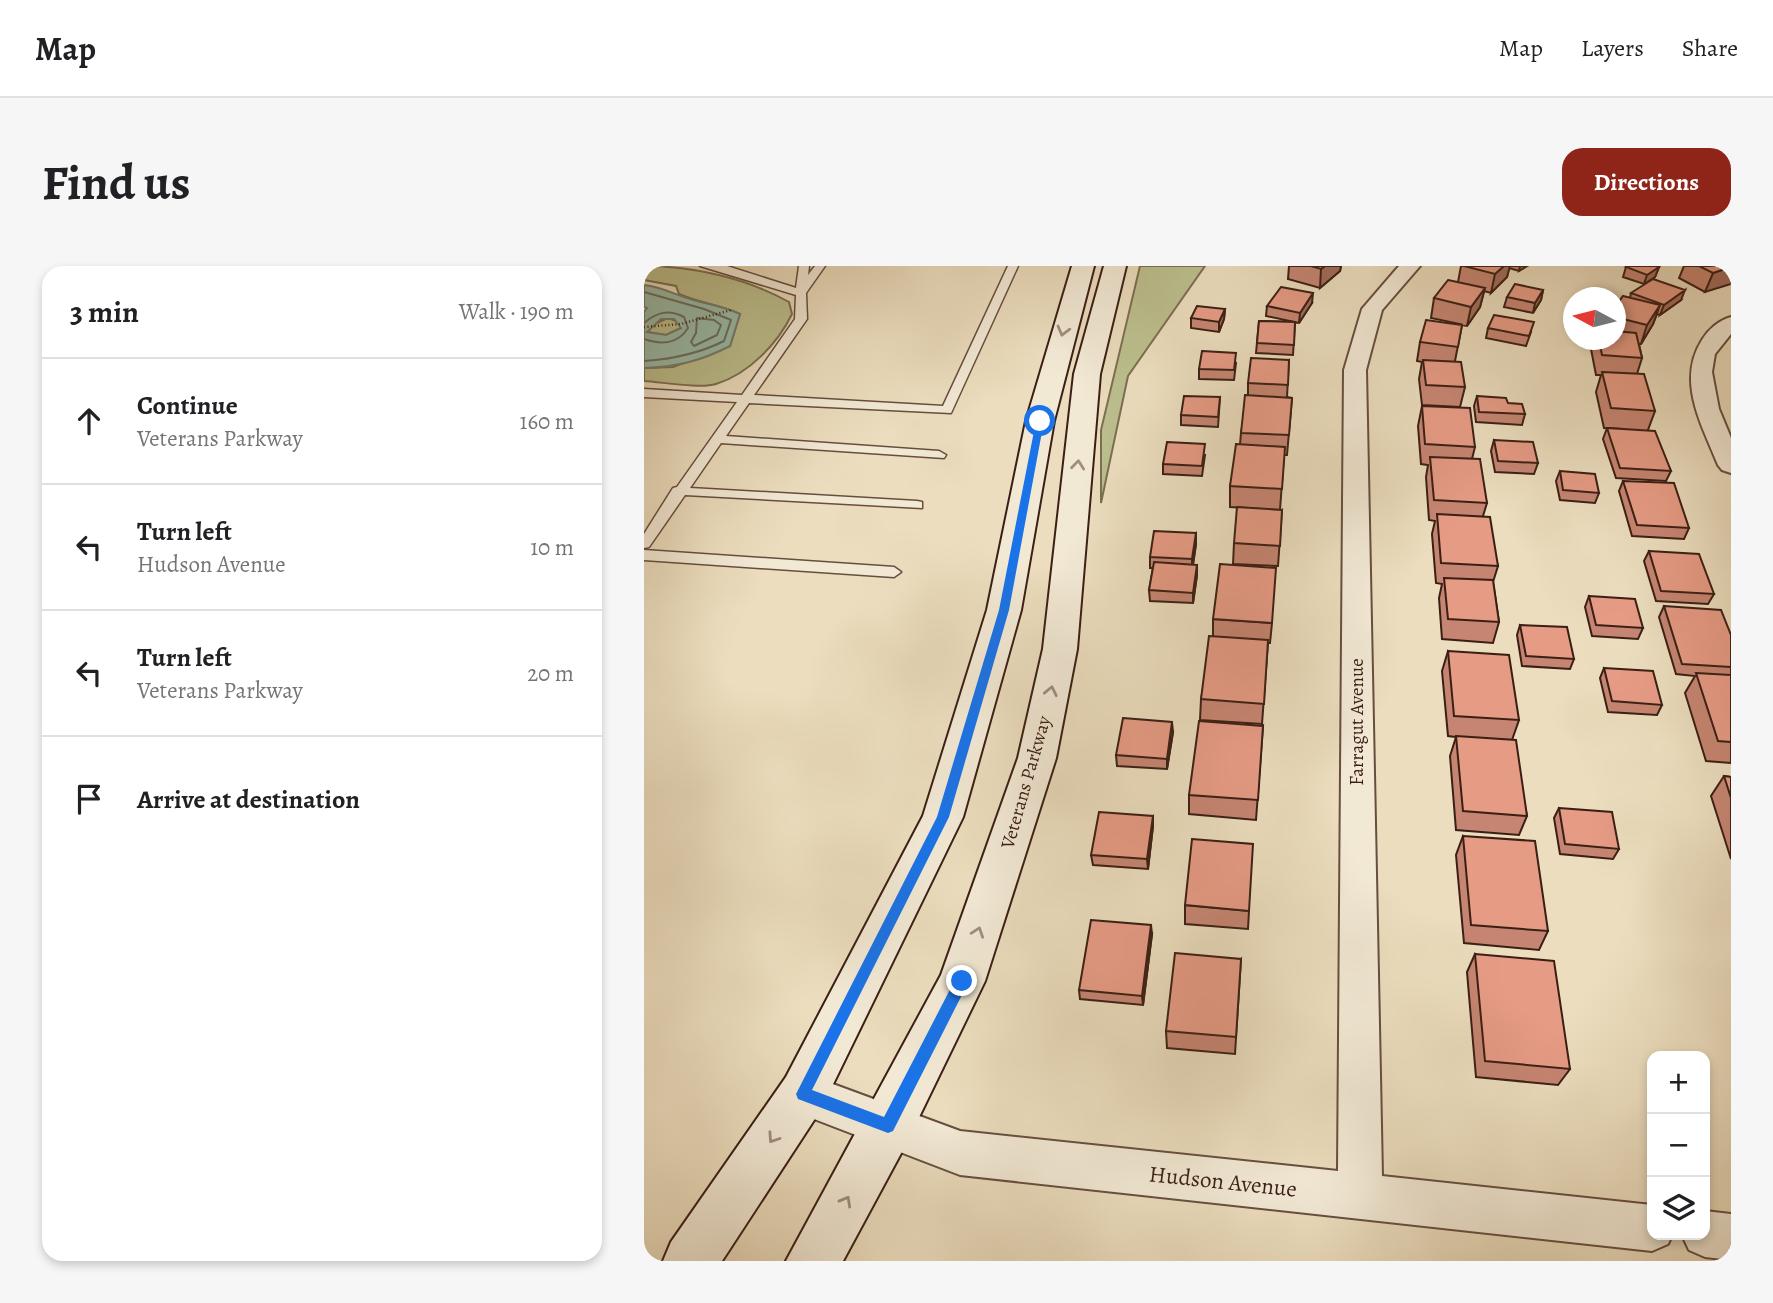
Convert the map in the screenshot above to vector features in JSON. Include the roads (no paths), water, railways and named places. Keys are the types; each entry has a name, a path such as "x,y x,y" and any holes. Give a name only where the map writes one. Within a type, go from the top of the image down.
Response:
{"main road":[{"path":"690,1261 803,1094 943,817 1004,610 1040,421 1083,266"},
{"name":"Veterans Parkway","path":"813,1261 888,1126 962,981 1037,758 1060,649 1087,374 1115,266"}],"street":[{"name":"Farragut Avenue","path":"1360,1196 1355,370 1372,309 1410,266"},
{"path":"1731,323 1715,334 1706,347 1700,379 1705,403 1731,464"},
{"name":"Hudson Avenue","path":"803,1094 960,1153 1647,1227"},
{"path":"1710,1235 1731,1237"}],"lane":[{"path":"705,266 727,269 801,293"},
{"path":"644,544 742,399 801,319 804,266"},
{"path":"801,293 820,266"},
{"path":"644,393 947,410 1013,266"},
{"path":"715,439 939,454"},
{"path":"678,491 917,505"},
{"path":"644,555 894,572"}],"water":[{"path":"644,285 740,314 730,346 688,362 644,368 644,312 647,308 644,307","holes":["661,319 674,319 681,328 666,335 647,332"]}]}
